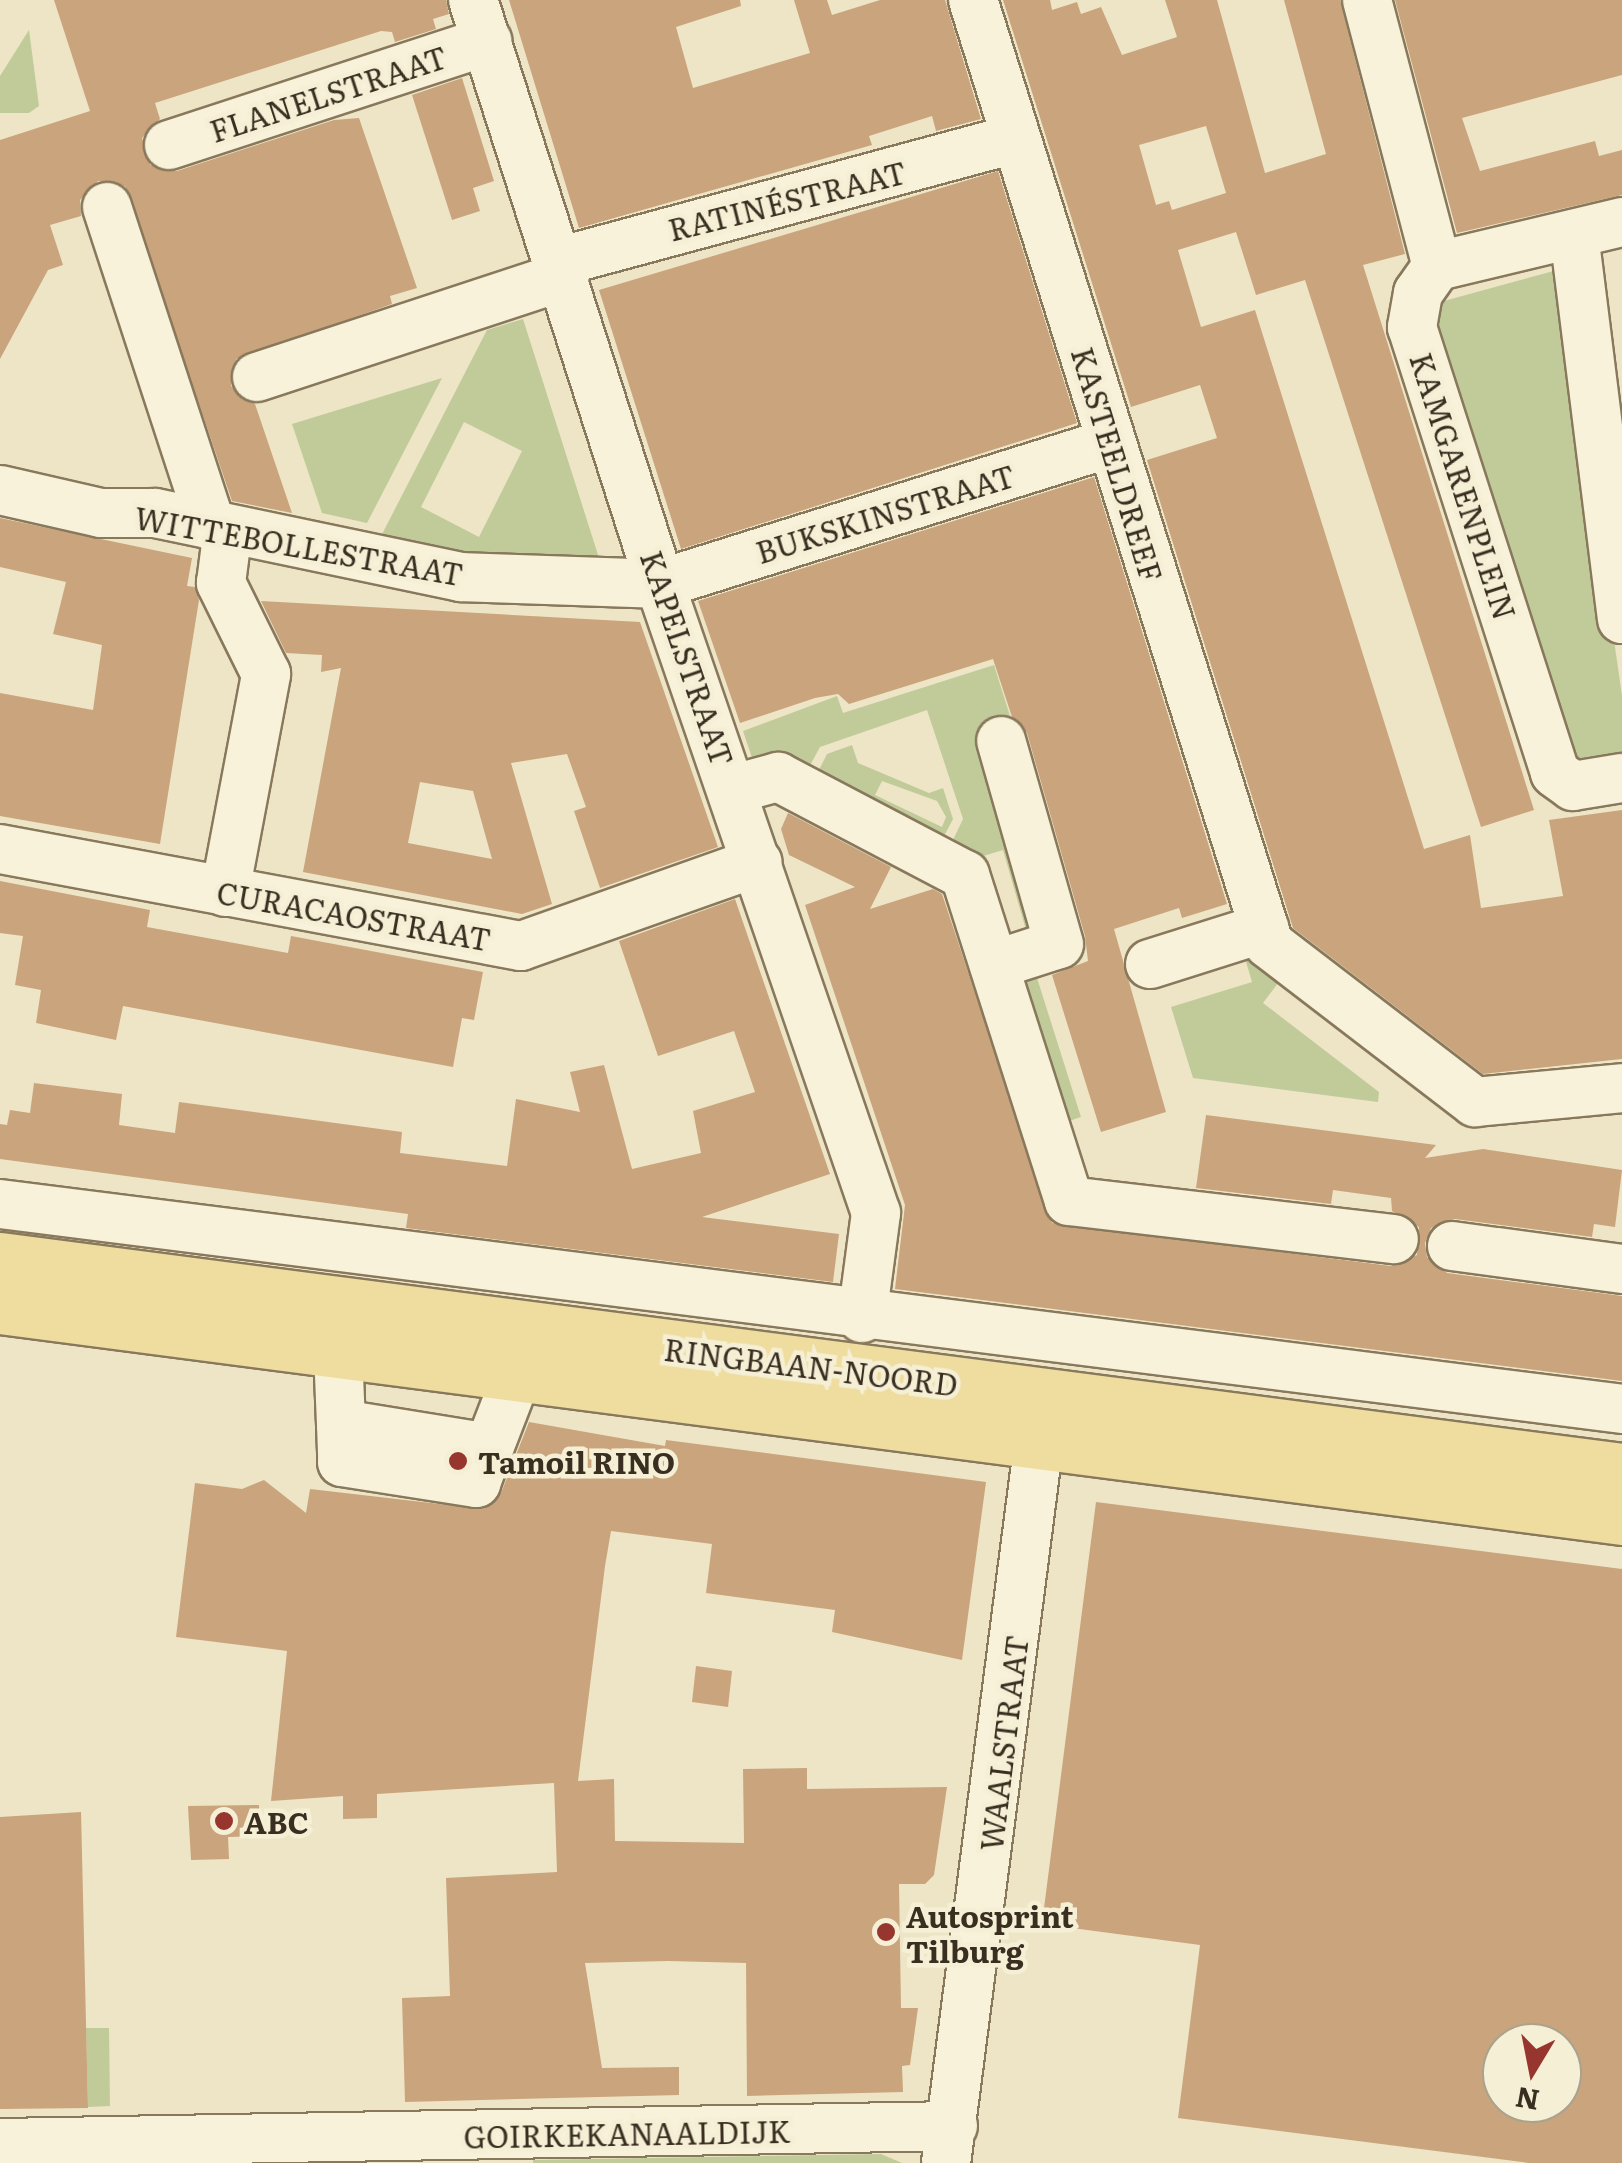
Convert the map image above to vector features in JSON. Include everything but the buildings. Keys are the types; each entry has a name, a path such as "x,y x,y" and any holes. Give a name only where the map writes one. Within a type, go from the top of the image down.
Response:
{"main road":[{"name":"RINGBAAN-NOORD","path":"0,1260 1622,1471"},
{"name":"RINGBAAN-NOORD","path":"0,1306 1622,1517"}],"street":[{"name":"KASTEELDREEF","path":"973,0 1270,944 1475,1102 1622,1088"},
{"path":"1368,0 1437,266 1622,222"},
{"name":"FLANELSTRAAT","path":"170,145 480,20"},
{"name":"KAPELSTRAAT","path":"480,20 660,584 734,789 876,1214 862,1318"},
{"name":"RATINÉSTRAAT","path":"257,377 562,269 1016,138"},
{"path":"108,207 220,527 221,584 266,674 226,892"},
{"path":"1574,234 1622,618"},
{"name":"KAMGARENPLEIN","path":"1437,266 1418,293 1412,327 1555,773 1573,786 1622,778"},
{"name":"BUKSKINSTRAAT","path":"660,584 1110,442"},
{"name":"WITTEBOLLESTRAAT","path":"0,490 100,513 155,513 461,577 660,584"},
{"path":"994,965 1059,944 1001,741"},
{"path":"734,789 778,777 964,875 1069,1201 1394,1239"},
{"name":"CURACAOSTRAAT","path":"0,849 521,946 758,862"},
{"path":"1150,964 1258,911"},
{"name":"RINGBAAN-NOORD","path":"0,1204 862,1318 1622,1409"},
{"path":"1452,1246 1622,1268"},
{"path":"338,1350 342,1462 476,1483 518,1373"},
{"name":"WAALSTRAAT","path":"950,2145 1039,1441"},
{"name":"GOIRKEKANAALDIJK","path":"0,2143 950,2145"}],"green space":[{"path":"29,30 39,106 29,113 0,113 0,76"},
{"path":"1561,269 1622,696 1622,761 1578,773 1430,336 1433,304"},
{"path":"523,319 599,558 440,553 378,542 487,330","holes":["464,422 522,451 479,537 421,507"]},
{"path":"442,378 367,523 322,513 292,424"},
{"path":"994,665 1015,732 1036,927 1026,930 1003,850 967,861 952,842 963,819 927,710 820,747 807,771 755,767 743,731 837,696 843,713"},
{"path":"852,745 858,763 929,793 943,788 953,819 943,838 816,776 827,754","holes":["882,781 937,801 946,817 942,827 875,795"]},
{"path":"1260,950 1284,975 1263,1003 1379,1092 1378,1102 1193,1078 1171,1007 1252,982 1244,955"},
{"path":"1037,978 1081,1117 1063,1123 1016,984"},
{"path":"86,2028 109,2028 110,2106 88,2107"},
{"path":"881,2154 902,2163 533,2163 533,2160"}],"place":[{"name":"Tamoil RINO","path":"458,1461"},
{"name":"ABC","path":"224,1821"},
{"name":"Autosprint Tilburg","path":"886,1932"}]}
